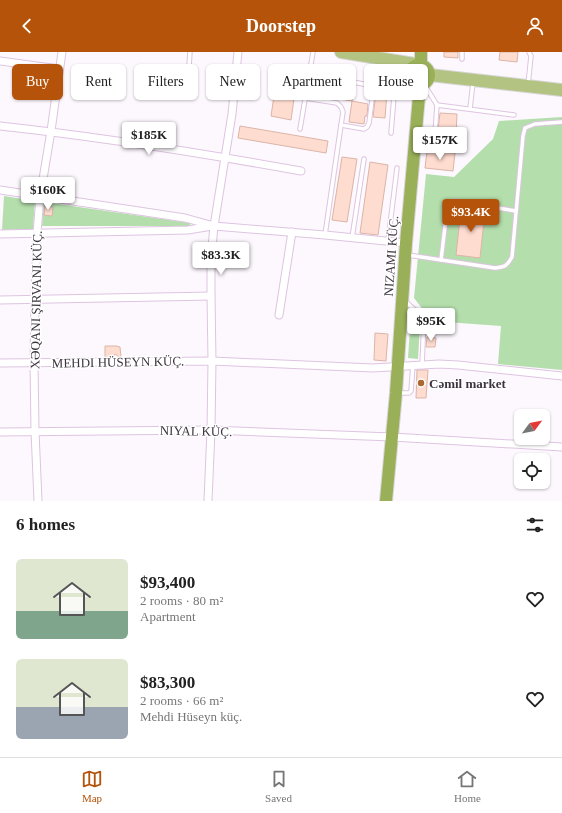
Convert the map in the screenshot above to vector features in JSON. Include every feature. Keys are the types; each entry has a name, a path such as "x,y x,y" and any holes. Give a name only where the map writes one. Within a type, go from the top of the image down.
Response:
{"highway":[{"path":"421,64 422,52"},
{"name":"NIZAMI KÜÇ.","path":"386,501 396,393 405,249 420,100"}],"main road":[{"path":"343,52 372,58 387,63 409,64"},
{"path":"428,82 473,80 562,90"}],"street":[{"name":"XƏQANI ŞIRVANI KÜÇ.","path":"61,64 62,52"},
{"path":"208,501 212,361 211,258 214,226 232,114 238,52"},
{"path":"0,61 22,64"},
{"name":"XƏQANI ŞIRVANI KÜÇ.","path":"38,501 34,363 37,233 40,197 56,100"},
{"path":"0,126 226,157 301,171"},
{"path":"0,190 185,218 214,226 388,241 405,249"},
{"path":"0,234 188,230 214,226"},
{"path":"280,314 292,232"},
{"path":"0,300 211,296"},
{"name":"MEHDI HÜSEYN KÜÇ.","path":"0,363 212,361 373,368 413,365 458,365 562,376"},
{"name":"NIYAL KÜÇ.","path":"0,432 211,430 392,437 562,447"}],"lane":[{"path":"189,64 190,52"},
{"path":"311,64 313,52"},
{"path":"462,52 462,59"},
{"path":"528,86 531,56 529,52"},
{"path":"391,133 397,63"},
{"path":"470,109 473,80"},
{"path":"342,125 364,128 367,127 369,123 373,92 372,88 368,85 356,83"},
{"path":"414,146 433,137 435,134 437,104 428,91"},
{"path":"300,129 305,100"},
{"path":"318,100 337,103 341,106 343,112 325,235"},
{"path":"437,104 514,115"},
{"path":"405,249 441,260 495,268 503,267 509,263 512,257 525,128 535,124 562,122"},
{"path":"352,238 364,159"},
{"path":"388,241 397,168"},
{"path":"441,260 447,210 451,203 456,201 516,211"},
{"path":"402,299 424,319 422,365"},
{"path":"396,393 409,394 411,391 413,365"}],"green space":[{"path":"562,117 562,370 498,364 501,326 432,321 414,298 426,174 454,177 493,139 499,121"},
{"path":"4,196 35,201 33,229 2,230"},
{"path":"44,202 190,223 190,226 42,226"},
{"path":"411,314 420,323 418,359 408,358"}],"building":[{"path":"444,52 458,52 458,58 444,57"},
{"path":"500,52 518,52 517,62 499,60"},
{"path":"273,100 294,100 291,120 271,116"},
{"path":"375,100 386,100 385,118 373,117"},
{"path":"352,101 368,104 367,116 365,116 364,124 349,122"},
{"path":"440,113 457,114 456,136 448,136 448,131 438,130"},
{"path":"240,126 328,141 326,153 238,138"},
{"path":"427,151 455,153 453,171 425,168"},
{"path":"342,157 357,159 347,222 332,220"},
{"path":"370,162 388,165 378,235 360,233"},
{"path":"45,206 53,207 52,216 44,215"},
{"path":"461,209 485,211 480,258 456,255"},
{"path":"375,333 388,334 386,361 374,360"},
{"path":"427,337 436,338 435,347 426,347"},
{"path":"105,346 120,347 121,357 115,354 113,357 105,357"},
{"path":"417,370 428,370 426,398 416,398"}],"place":[{"name":"Cəmil market","path":"421,383"}]}
